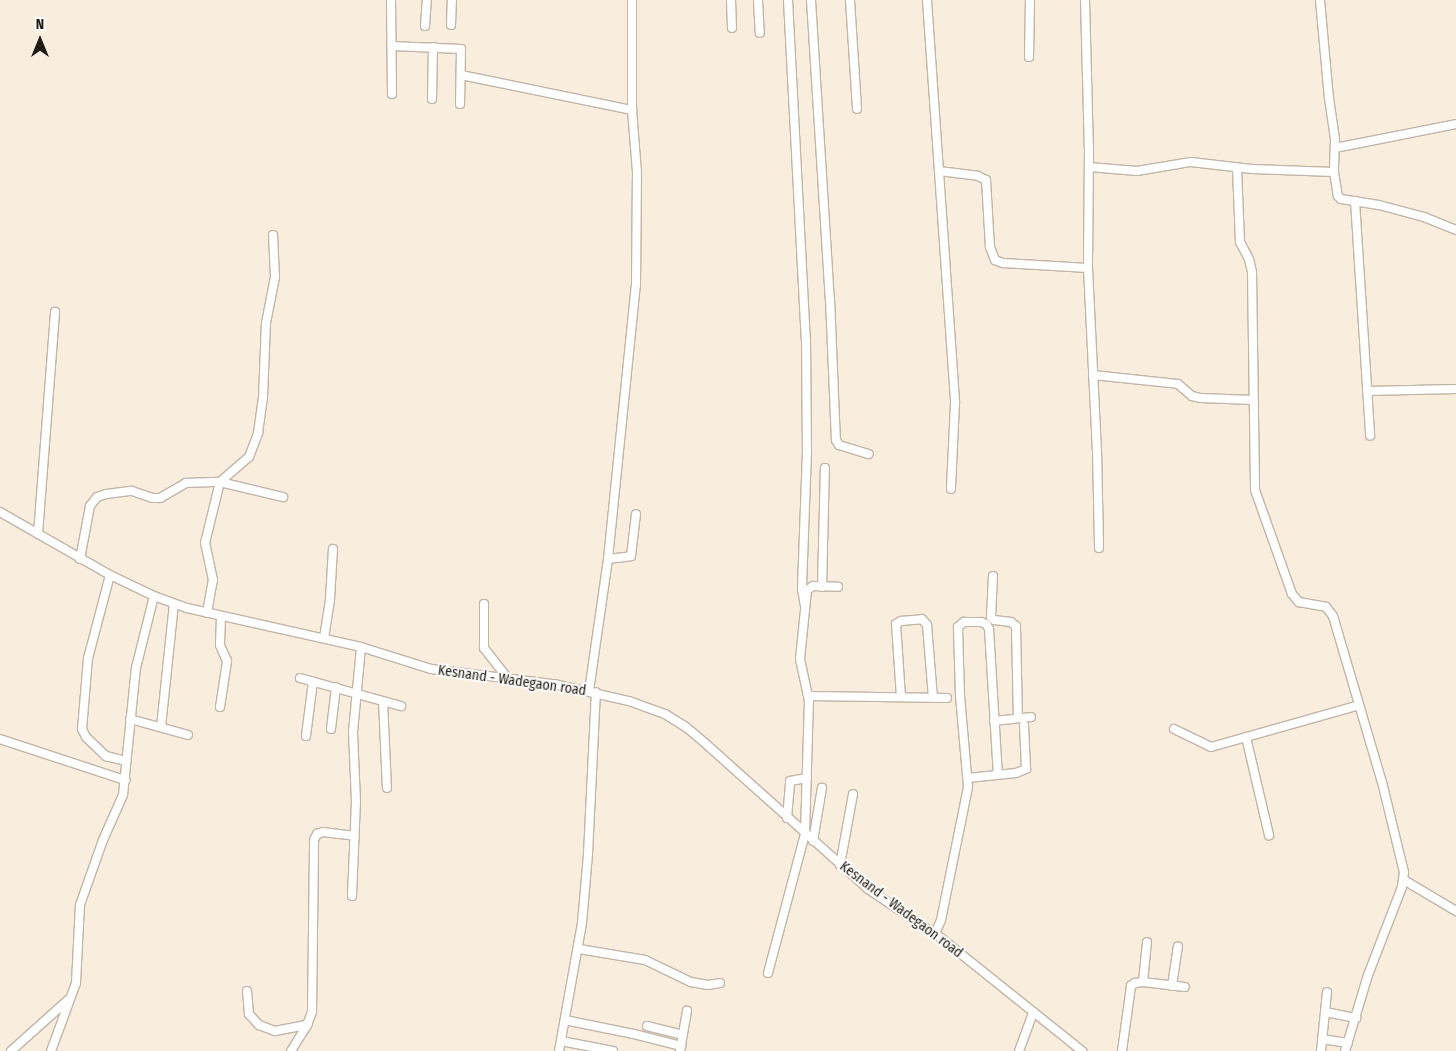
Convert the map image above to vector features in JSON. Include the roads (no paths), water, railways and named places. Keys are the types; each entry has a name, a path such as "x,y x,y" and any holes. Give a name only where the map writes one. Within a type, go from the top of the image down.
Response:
{"street":[{"path":"391,0 392,94"},
{"path":"425,26 427,0"},
{"path":"451,25 452,0"},
{"path":"558,1051 579,949 588,854 593,692 636,285 637,172 632,110 632,0"},
{"path":"731,0 732,28"},
{"path":"758,0 760,33"},
{"path":"788,0 806,340 807,451 802,588 805,606"},
{"path":"811,0 830,299 836,440 840,444 869,454"},
{"path":"850,0 857,109"},
{"path":"928,0 955,403 951,489"},
{"path":"1030,0 1030,57"},
{"path":"1085,0 1089,167 1088,268 1099,548"},
{"path":"1320,0 1335,148 1334,172 1338,196 1341,199 1379,205 1424,217 1456,230"},
{"path":"392,46 461,49 460,104"},
{"path":"432,99 433,47"},
{"path":"461,75 632,110"},
{"path":"1335,148 1456,124"},
{"path":"1089,167 1137,171 1191,162 1237,168 1334,172"},
{"path":"1237,168 1240,242 1249,259 1252,272 1255,490 1292,594 1299,602 1326,607 1333,616 1382,782 1404,880 1368,975 1346,1047 1322,1040"},
{"path":"939,171 978,176 986,180 990,246 994,260 1003,263 1088,268"},
{"path":"1355,202 1370,436"},
{"path":"207,613 213,580 205,542 220,482 249,457 258,434 263,397 266,323 275,277 273,235"},
{"path":"38,534 55,312"},
{"path":"1093,375 1178,384 1192,396 1201,398 1253,400"},
{"path":"1367,391 1456,389"},
{"path":"822,587 825,468"},
{"path":"80,560 90,506 97,497 132,492 152,498 160,498 186,483 220,482 283,497"},
{"name":"Kesnand - Wadegaon road","path":"0,512 80,560 174,604 221,617 361,647 431,669 593,692 648,707 686,727 868,889 936,934 1082,1051"},
{"path":"608,560 631,556 636,514"},
{"path":"324,638 330,599 333,549"},
{"path":"110,575 88,658 82,729 86,737 106,756 126,761"},
{"path":"993,576 989,629 998,775"},
{"path":"768,973 805,834 809,696 800,659 808,588 838,587"},
{"path":"51,1051 76,977 80,905 103,840 123,795 138,659 154,596"},
{"path":"160,727 174,604"},
{"path":"484,604 484,648 508,680"},
{"path":"220,707 227,661 220,645 221,617"},
{"path":"901,697 896,624 901,620 922,619 927,625 933,698"},
{"path":"936,934 941,920 965,803 968,778 960,696 958,627 964,622 1011,622 1016,626 1018,718"},
{"path":"352,896 355,836 353,732 361,647"},
{"path":"300,678 401,706"},
{"path":"306,736 313,681"},
{"path":"331,730 336,688"},
{"path":"809,696 947,698"},
{"path":"383,701 387,788"},
{"path":"1174,728 1211,747 1359,705"},
{"path":"994,721 1031,717"},
{"path":"130,718 188,734"},
{"path":"968,778 998,775 1026,769 1024,726"},
{"path":"1246,737 1269,835"},
{"path":"0,739 125,780"},
{"path":"788,818 790,781 807,778"},
{"path":"813,841 822,788"},
{"path":"840,865 853,794"},
{"path":"291,1051 307,1025 312,1004 314,840 317,834 323,832 355,836"},
{"path":"1404,880 1456,912"},
{"path":"1142,982 1147,942"},
{"path":"1172,986 1178,946"},
{"path":"579,949 646,960 691,982 708,985 720,983"},
{"path":"1122,1051 1131,986 1136,982 1142,982 1185,987"},
{"path":"247,992 249,1014 259,1025 274,1030 307,1025"},
{"path":"1321,1051 1327,992"},
{"path":"11,1051 70,997"},
{"path":"565,1020 634,1034 680,1049 687,1011"},
{"path":"1325,1012 1356,1018"},
{"path":"1019,1051 1033,1013"},
{"path":"648,1026 683,1035"},
{"path":"561,1040 613,1051"}]}
